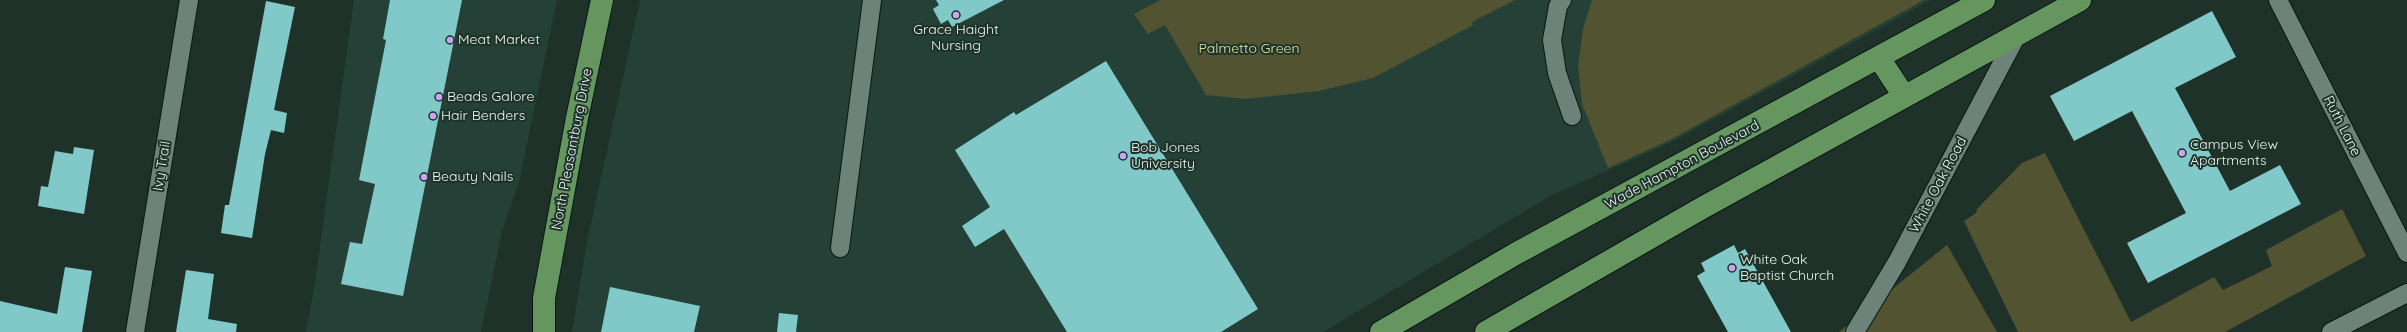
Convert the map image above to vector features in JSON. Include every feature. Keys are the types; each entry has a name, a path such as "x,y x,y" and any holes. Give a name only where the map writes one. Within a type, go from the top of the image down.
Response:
{"main road":[{"name":"North Pleasantburg Drive","path":"544,332 544,298 577,118 602,0"},
{"name":"Wade Hampton Boulevard","path":"1381,332 1517,252 1984,0"},
{"path":"1486,332 1696,212 2076,1"},
{"path":"1879,58 1904,96"},
{"name":"North Pleasantburg Drive","path":"528,332 544,298"}],"street":[{"name":"Ivy Trail","path":"135,332 189,0"},
{"path":"840,248 872,0"},
{"path":"1562,0 1558,6 1552,40 1558,73 1572,116"},
{"name":"Ruth Lane","path":"2278,0 2407,253"},
{"name":"White Oak Road","path":"1855,332 1896,262 2017,34"},
{"path":"2332,332 2407,293"}],"shaded area":[{"path":"354,0 557,0 519,182 502,231 481,332 306,332 315,283"},
{"name":"Bob Jones University","path":"640,0 1931,0 1670,143 1552,195 1323,332 572,332 587,242"}],"green space":[{"name":"Palmetto Green","path":"1160,0 1515,0 1472,22 1473,25 1373,78 1319,91 1245,99 1206,95 1165,25 1148,34 1134,14"},
{"path":"1592,0 1924,0 1670,140 1608,168 1582,104 1578,66 1583,29"},
{"path":"2045,153 2131,322 2214,277 2223,290 2272,266 2266,250 2342,209 2366,256 2225,332 2018,332 1964,221 1976,213 1977,209 2022,163"},
{"path":"1947,245 1997,332 1839,332"}],"building":[{"path":"390,0 462,0 403,296 341,284 350,242 362,244 375,184 359,180 386,40 383,39"},
{"name":"Grace Haight Nursing","path":"936,0 1004,0 952,27 948,20 941,24 933,9 939,5"},
{"path":"266,1 295,7 274,110 287,113 284,133 271,130 265,154 252,238 221,233 225,205 229,205"},
{"name":"Campus View Apartments","path":"2212,11 2236,57 2175,88 2230,191 2280,165 2301,204 2148,283 2127,243 2186,213 2132,111 2074,141 2050,96"},
{"path":"1106,61 1258,309 1221,332 1067,332 1004,229 975,247 962,226 990,207 955,150 1014,112 1016,115"},
{"path":"74,147 94,150 84,214 38,206 41,186 48,187 55,151 73,154"},
{"path":"1734,245 1738,253 1745,249 1791,332 1728,332 1697,276 1705,271 1701,263"},
{"path":"65,267 92,271 82,332 0,332 0,301 57,314"},
{"path":"186,270 214,274 208,319 237,324 236,332 176,332"},
{"path":"610,287 700,306 694,332 601,332"},
{"path":"779,313 798,315 796,332 777,332"}],"place":[{"name":"Grace Haight Nursing","path":"956,15"},
{"name":"Meat Market","path":"450,40"},
{"name":"Beads Galore","path":"439,97"},
{"name":"Hair Benders","path":"433,116"},
{"name":"Campus View Apartments","path":"2182,153"},
{"name":"Bob Jones University","path":"1123,156"},
{"name":"Beauty Nails","path":"424,177"},
{"name":"White Oak Baptist Church","path":"1732,268"}]}
